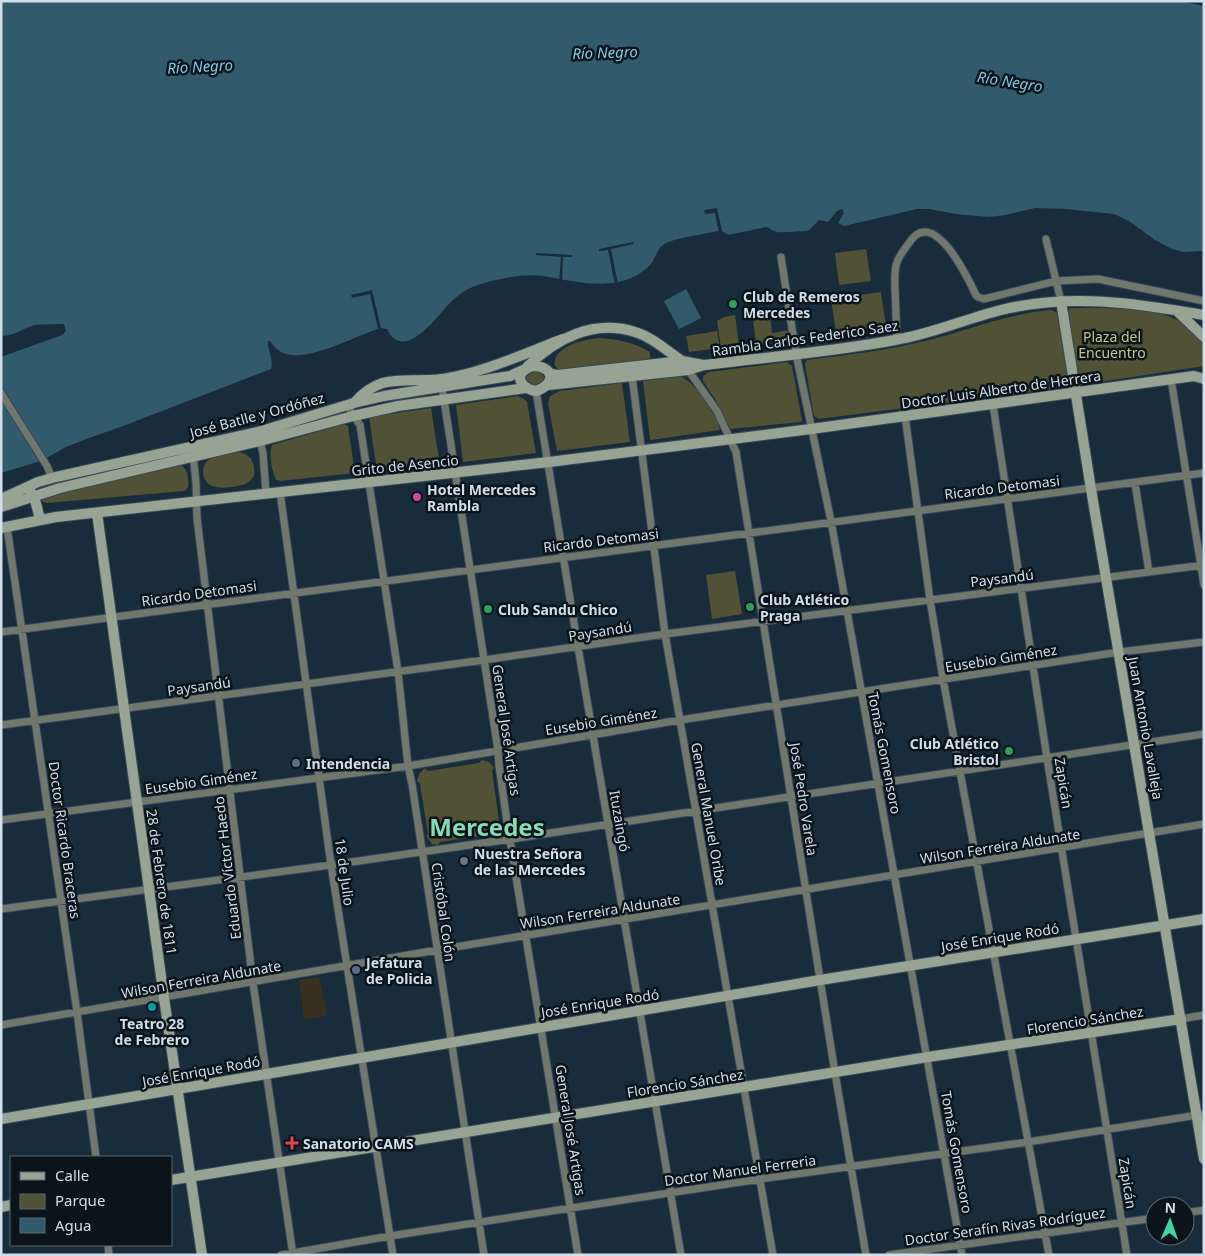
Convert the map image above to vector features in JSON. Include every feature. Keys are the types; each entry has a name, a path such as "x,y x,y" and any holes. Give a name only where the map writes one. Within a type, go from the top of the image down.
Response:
{"street":[{"path":"897,340 896,263 912,237 921,232 936,235 945,245 966,274 978,298 984,299 1056,281 1098,279 1204,301"},
{"path":"1046,238 1061,301"},
{"name":"Tomás Gomensoro","path":"781,257 796,354 831,521 962,1255"},
{"name":"Rambla Carlos Federico Saez","path":"548,385 688,370 704,365 897,340 938,330 1000,310 1061,301 1120,302 1204,315"},
{"name":"Juan Antonio Lavalleja","path":"1061,301 1180,1019 1200,1115 1204,1159"},
{"path":"1176,310 1204,337"},
{"path":"358,414 350,410 368,390 386,382 394,380 429,380 466,374 510,360 586,330 600,328 636,332 682,361"},
{"path":"531,389 521,382 520,375 536,358 563,339"},
{"name":"Rambla Carlos Federico Saez","path":"549,373 557,375 682,361 704,365"},
{"name":"José Pedro Varela","path":"682,361 714,406 736,452 835,1073 866,1255"},
{"path":"1,507 60,488 192,451 398,406 531,389 548,385 550,380 549,373 545,368 538,366 525,369"},
{"name":"José Batlle y Ordóñez","path":"259,437 356,403 510,376 525,369"},
{"name":"Doctor Luis Alberto de Herrera","path":"811,429 1199,377 1204,371"},
{"name":"General Manuel Oribe","path":"632,376 665,634 773,1255"},
{"path":"1171,380 1204,585"},
{"name":"General José Artigas","path":"442,387 498,750 507,822 578,1255"},
{"name":"Ituzaingó","path":"531,389 548,462 681,1255"},
{"path":"1,393 47,466 52,478"},
{"path":"356,403 366,406 358,414"},
{"name":"Zapicán","path":"993,404 1032,666 1127,1255"},
{"name":"Cristóbal Colón","path":"358,414 398,671 408,766 484,1255"},
{"path":"905,416 943,680 1049,1255"},
{"name":"Grito de Asencio","path":"4,528 40,519 455,473 811,429"},
{"path":"259,437 263,454 266,493"},
{"name":"José Batlle y Ordóñez","path":"1,499 26,487 52,478 192,451"},
{"name":"Eduardo Víctor Haedo","path":"192,451 208,605 254,983 293,1254"},
{"name":"Ricardo Detomasi","path":"1,632 1204,473"},
{"path":"1135,483 1149,572"},
{"path":"26,487 34,496 40,519"},
{"name":"18 de Julio","path":"280,492 331,866 393,1255"},
{"name":"28 de Febrero de 1811","path":"97,513 164,998 202,1255"},
{"name":"Doctor Ricardo Braceras","path":"4,528 22,629 78,1012 96,1156"},
{"name":"Paysandú","path":"1,725 665,634 1202,565"},
{"name":"Eusebio Giménez","path":"1,820 408,766 680,720 1119,652 1204,642"},
{"path":"1,908 331,866 511,840 1204,734"},
{"path":"482,754 488,756 499,765"},
{"path":"412,784 416,773 424,763"},
{"path":"498,841 505,832 507,822"},
{"name":"Wilson Ferreira Aldunate","path":"1,1025 437,950 1204,824"},
{"path":"420,838 437,850"},
{"name":"José Enrique Rodó","path":"1,1119 728,995 1204,918"},
{"name":"Florencio Sánchez","path":"172,1180 1204,1015"},
{"name":"Doctor Manuel Ferreria","path":"282,1255 390,1236 760,1179 1028,1142 1200,1115"},
{"name":"Doctor Serafín Rivas Rodríguez","path":"889,1255 1145,1220"}],"shaded area":[{"path":"319,977 327,1012 325,1013 326,1016 304,1020 299,980"}],"green space":[{"path":"866,249 871,281 839,285 835,253"},
{"path":"881,292 886,326 836,333 831,299"},
{"name":"Plaza del Encuentro","path":"1070,308 1140,310 1167,315 1189,327 1204,343 1204,366 1080,385 1078,383 1067,312"},
{"path":"769,309 772,333 790,330 791,340 756,344 752,311"},
{"path":"1052,310 1057,313 1069,385 1067,387 819,419 814,416 805,364 807,360 899,347 1005,318"},
{"path":"735,315 739,345 721,348 717,321 724,317"},
{"path":"717,331 720,348 689,352 686,336"},
{"path":"598,338 631,343 650,352 650,357 647,360 563,371 555,366 555,359 563,349 578,342"},
{"path":"787,362 792,366 801,422 730,429 715,399 703,381 703,376 709,372"},
{"path":"532,371 539,371 544,376 543,383 539,387 527,385 526,376"},
{"path":"680,376 686,379 704,399 715,416 720,430 651,440 643,381"},
{"path":"622,383 630,442 557,451 548,403 550,396 560,391"},
{"path":"518,396 527,402 536,453 463,462 456,405"},
{"path":"431,408 440,466 377,471 369,417"},
{"path":"344,424 348,426 355,473 276,480 270,458 272,445"},
{"path":"238,452 247,455 252,460 254,476 245,484 228,488 210,485 203,475 205,464 211,458"},
{"path":"180,465 185,469 188,477 188,487 185,491 46,503 42,501 43,496"},
{"path":"735,571 742,614 712,619 706,575"},
{"path":"482,760 489,762 494,768 492,770 499,821 502,823 501,831 493,837 492,834 440,842 438,845 432,844 426,836 428,834 420,784 417,781 419,774 425,768 428,771 479,763"}],"water":[{"name":"Río Negro","path":"1,1 1181,1 1204,6 1204,251 1184,252 1172,249 1155,240 1129,221 1114,214 1066,209 1035,208 989,217 917,209 844,226 838,223 844,213 842,209 837,211 828,222 819,220 806,231 777,232 766,227 728,235 718,231 681,238 663,245 648,267 636,276 623,281 599,284 535,275 505,278 484,283 466,290 456,297 429,326 411,340 402,342 394,338 387,329 381,328 331,348 303,355 291,355 281,352 268,341 272,362 271,369 66,447 41,461 1,473 1,357 62,335 66,331 64,324 45,324 35,325 4,336 1,334"},
{"path":"686,289 701,318 679,329 664,301"}],"pier":[{"path":"717,208 723,236 719,234 715,213 705,214 704,210"},
{"path":"633,242 634,244 611,249 618,284 615,285 608,250 599,251 599,249"},
{"path":"536,253 572,255 572,257 563,257 562,283 559,282 561,257 536,255"},
{"path":"372,290 381,328 378,329 370,294 352,298 351,295"}],"place":[{"name":"Club de Remeros Mercedes","path":"733,304"},
{"name":"Hotel Mercedes Rambla","path":"417,497"},
{"name":"Club Atlético Praga","path":"750,607"},
{"name":"Club Sandu Chico","path":"488,609"},
{"name":"Club Atlético Bristol","path":"1009,751"},
{"name":"Intendencia","path":"296,763"},
{"name":"Nuestra Señora de las Mercedes","path":"464,861"},
{"name":"Jefatura de Policia","path":"356,970"},
{"name":"Teatro 28 de Febrero","path":"152,1007"},
{"name":"Sanatorio CAMS","path":"292,1143"}],"district":[{"name":"Mercedes","path":"487,826"}]}
